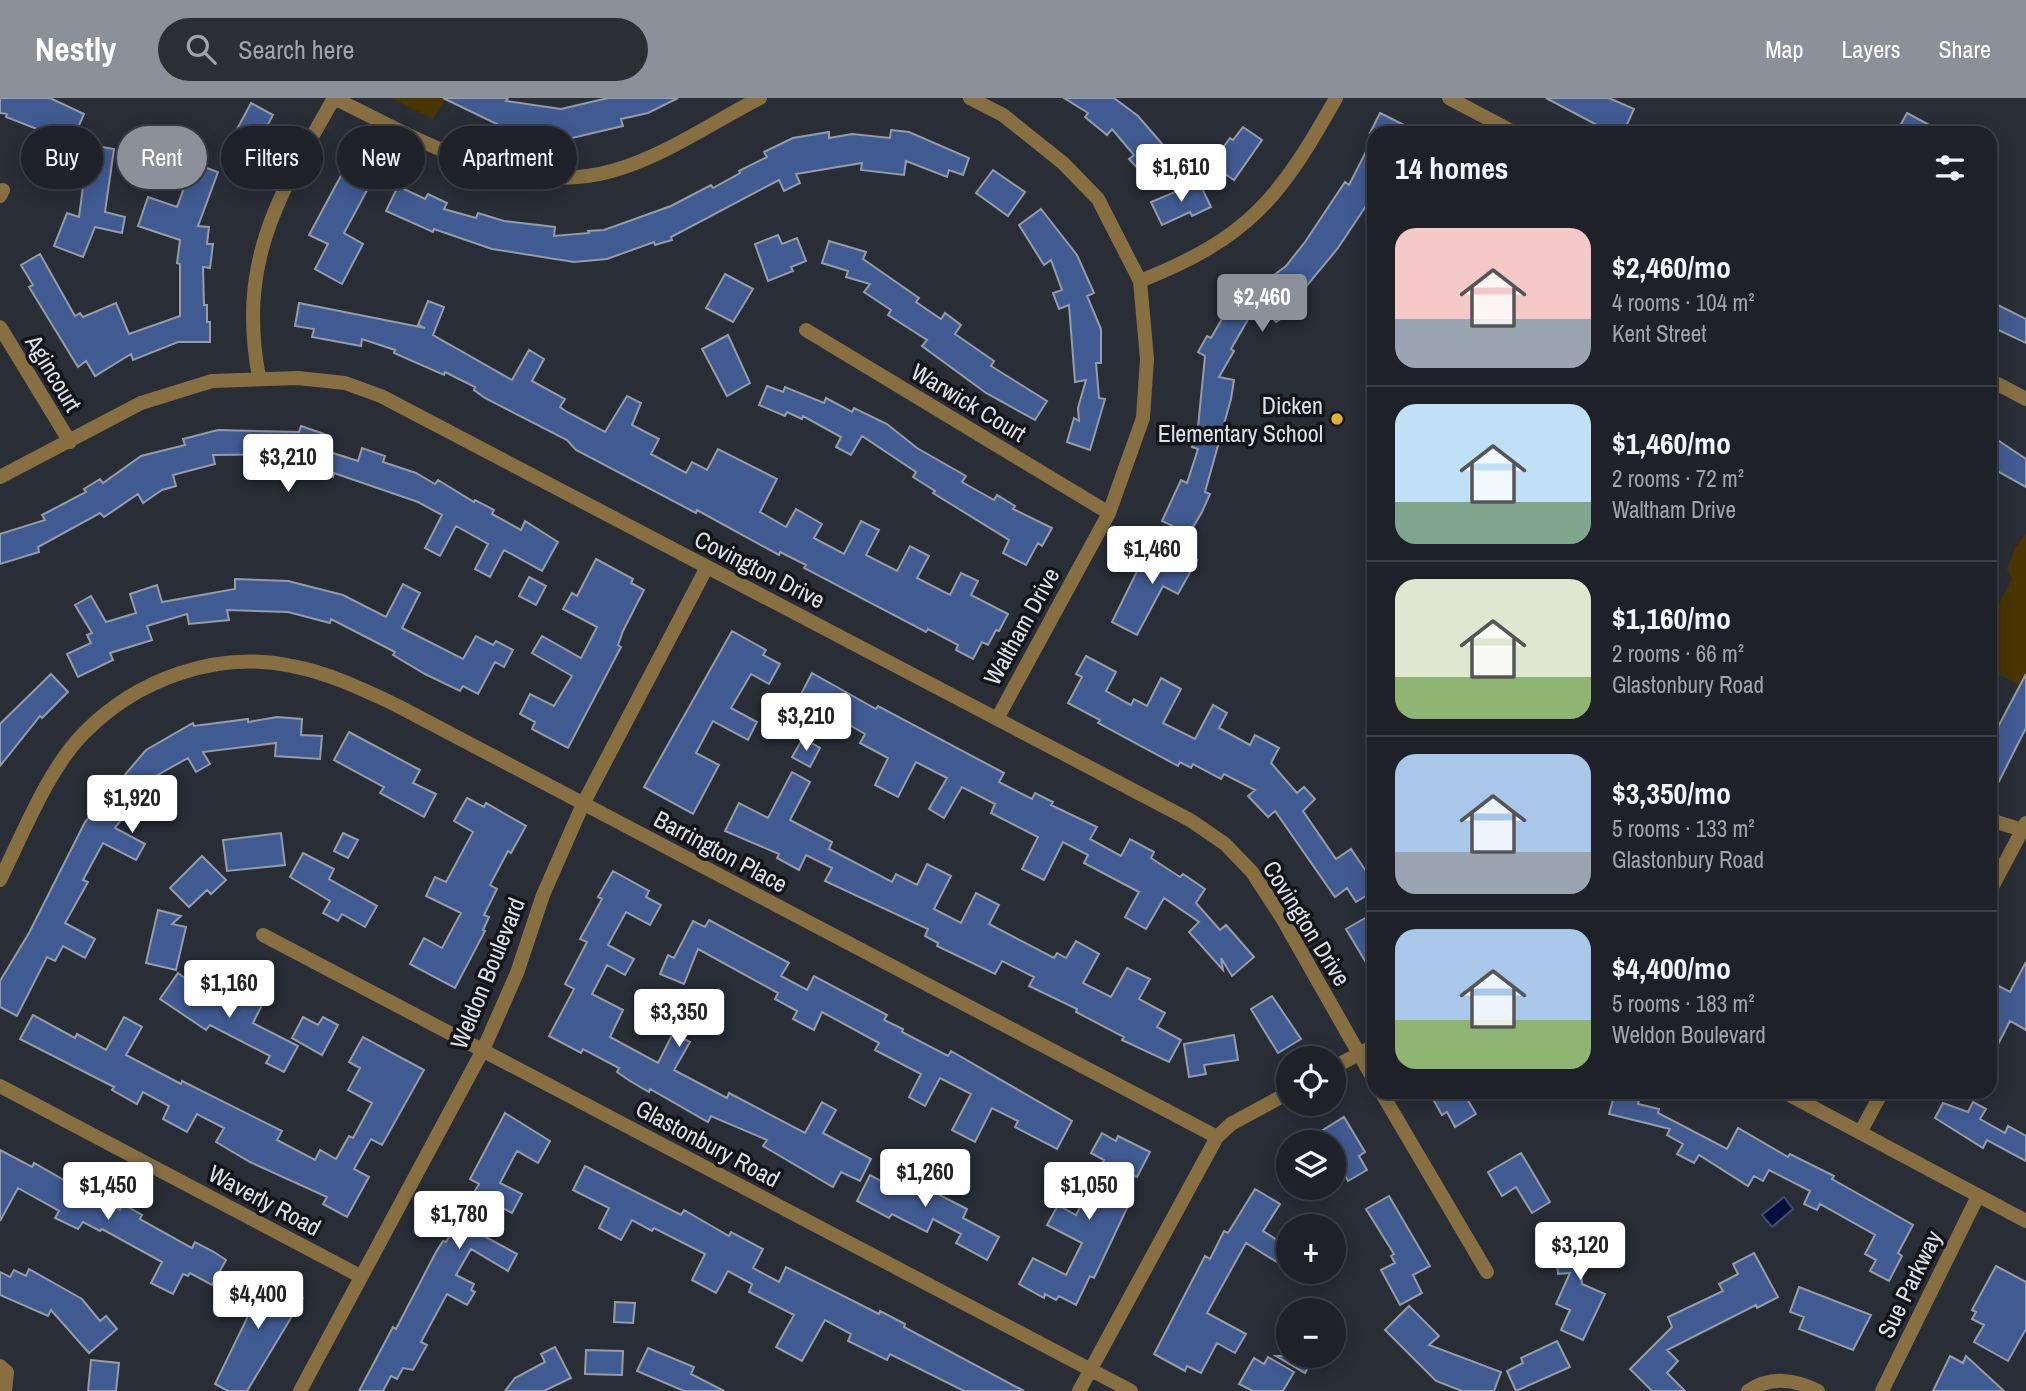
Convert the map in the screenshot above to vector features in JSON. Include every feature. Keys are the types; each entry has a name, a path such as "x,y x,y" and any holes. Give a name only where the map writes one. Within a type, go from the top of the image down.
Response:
{"street":[{"path":"259,377 251,335 252,309 264,235 293,171 334,98 455,156 483,165 559,177 610,172 666,150 760,98"},
{"name":"Waltham Drive","path":"970,98 1003,116 1063,163 1098,199 1140,281 1147,359 1143,418 1109,513 998,717"},
{"path":"1140,281 1189,261 1227,240 1265,207 1304,156 1336,98"},
{"path":"1449,98 1502,126"},
{"name":"Agincourt","path":"0,327 70,442"},
{"name":"Warwick Court","path":"806,331 1109,513"},
{"name":"Covington Drive","path":"0,477 141,403 212,381 259,377 345,383 381,396 998,717 1190,820 1225,844 1252,872 1282,918 1367,1069"},
{"path":"1997,384 2026,399"},
{"name":"Weldon Boulevard","path":"300,1391 483,1051 517,973 543,895 583,804 706,567"},
{"name":"Barrington Place","path":"0,880 54,775 82,734 120,701 160,680 206,665 245,661 292,665 345,681 1217,1137"},
{"path":"1997,822 2025,828 1997,878"},
{"name":"Glastonbury Road","path":"263,935 1131,1391"},
{"path":"1346,1060 1367,1050"},
{"name":"Waverly Road","path":"0,1086 360,1276"},
{"path":"1079,1391 1217,1137 1230,1124 1276,1099"},
{"path":"1385,1099 1487,1272"},
{"path":"1798,1099 2026,1221"},
{"path":"1861,1131 1878,1099"},
{"name":"Sue Parkway","path":"1882,1391 1978,1196"},
{"path":"0,1366 7,1373 5,1391"},
{"path":"1748,1391 1764,1381 1788,1381 1818,1391"}],"shaded area":[{"path":"391,98 446,98 433,119"},
{"path":"2026,533 2026,689 1997,673 1997,608 2012,579 2007,570 2014,550"},
{"path":"1784,1197 1793,1209 1772,1227 1762,1215"}],"building":[{"path":"0,98 50,98 84,114 79,126 29,126 0,113"},
{"path":"443,98 508,98 506,101 561,109 608,98 678,98 648,113 621,119 623,126 577,137 577,126 501,126"},
{"path":"1064,98 1114,98 1138,116 1170,153 1145,176 1129,159 1134,155 1112,129 1107,135 1085,117 1088,113"},
{"path":"1546,98 1609,98 1634,109 1626,126 1597,125"},
{"path":"251,103 273,115 267,126 239,126"},
{"path":"1380,113 1406,126 1374,126"},
{"path":"1907,113 1931,126 1900,126"},
{"path":"1243,127 1262,140 1234,180 1211,164 1230,138 1233,140"},
{"path":"891,130 909,132 969,158 963,175 949,170 947,177 906,161 904,175 861,170 862,163 796,174 800,183 784,191 779,180 671,237 672,240 655,245 654,242 607,259 574,262 492,249 434,229 433,232 386,211 397,189 404,189 425,199 428,194 447,203 444,209 476,218 478,213 504,221 555,227 554,236 589,233 588,231 604,230 671,206 711,185 713,188 767,157 764,152 793,138 829,132 829,138 852,134 890,138"},
{"path":"103,147 114,149 105,212 125,217 122,233 95,227 83,257 54,246 67,213 79,217 83,189 103,189"},
{"path":"1367,150 1367,204 1338,248 1299,295 1305,303 1276,322 1271,316 1263,321 1254,309 1231,349 1234,351 1219,377 1234,380 1231,399 1205,492 1210,494 1202,512 1189,534 1162,521 1181,480 1187,483 1198,449 1192,447 1198,427 1205,356 1198,352 1207,336 1211,338 1227,310 1231,312 1286,266 1345,182 1349,185"},
{"path":"207,168 218,172 198,226 209,227 207,244 213,244 210,268 203,267 204,305 207,305 207,322 210,322 210,342 178,342 133,360 131,354 95,376 86,361 78,367 29,287 33,285 21,265 40,254 75,316 80,313 83,317 116,303 129,334 180,316 180,264 177,263 180,240 138,226 148,197 177,207 184,189 207,189"},
{"path":"993,170 1025,192 1008,216 976,193"},
{"path":"1199,182 1211,207 1192,216 1190,212 1162,225 1151,202"},
{"path":"337,183 337,189 368,189 344,233 363,244 342,284 315,269 328,244 309,235"},
{"path":"1041,209 1077,255 1094,293 1087,296 1101,329 1101,363 1096,363 1099,398 1105,399 1090,450 1067,442 1074,418 1079,421 1078,408 1086,380 1075,382 1069,305 1059,309 1053,293 1062,290 1051,260 1044,265 1019,225"},
{"path":"778,235 782,244 797,238 806,261 791,267 793,271 768,281 755,244"},
{"path":"829,241 866,252 863,259 919,298 916,302 941,319 945,313 961,325 955,334 994,361 991,366 1047,401 1035,420 986,393 922,346 927,340 888,315 891,310 864,292 870,284 846,277 848,271 822,263"},
{"path":"725,274 753,289 733,322 706,308"},
{"path":"428,301 444,307 433,335 512,380 529,350 544,359 532,381 565,399 560,407 567,412 605,432 627,396 641,403 632,425 659,439 651,454 686,473 692,462 707,470 718,449 777,479 760,512 786,527 796,509 822,524 814,538 844,554 861,521 879,530 866,555 897,571 910,546 929,556 917,578 950,595 961,573 978,581 971,595 1008,614 999,631 996,630 988,645 982,642 973,659 956,650 958,645 928,629 926,632 804,568 806,565 780,552 779,555 697,510 696,513 576,450 567,440 485,398 474,390 475,387 445,372 444,375 394,353 395,350 362,339 361,346 312,337 314,329 295,326 299,303 425,328 418,325"},
{"path":"1997,304 2026,319 2026,343 1997,329"},
{"path":"728,335 750,383 727,396 702,349"},
{"path":"767,386 783,392 785,387 824,403 826,398 852,412 854,408 887,424 917,448 966,476 962,482 994,500 997,495 1015,506 1013,509 1052,528 1042,546 1038,543 1026,565 1003,553 1009,540 933,493 935,491 913,477 916,472 862,436 851,455 836,447 841,437 803,416 802,419 787,412 785,416 759,405"},
{"path":"301,426 324,434 320,449 358,461 362,448 385,456 383,462 416,473 435,484 438,480 474,502 475,500 494,510 492,514 521,530 525,521 558,542 542,571 504,550 490,577 475,569 488,544 456,526 440,556 425,548 442,515 418,502 334,473 333,477 289,463 292,454 213,455 215,464 173,475 176,486 162,490 143,503 138,494 104,517 100,513 38,547 39,552 0,564 0,534 45,520 42,515 86,492 84,489 100,479 103,483 141,456 185,445 183,439 218,430 299,432"},
{"path":"1997,440 2026,459 2026,487 1997,471"},
{"path":"1149,547 1168,557 1173,547 1197,560 1178,594 1163,586 1137,635 1112,622"},
{"path":"596,559 633,579 631,583 644,590 623,631 618,645 621,647 568,748 532,729 535,722 520,714 530,694 554,706 572,676 532,653 542,636 581,658 597,627 563,609 572,593 577,596"},
{"path":"529,577 546,586 536,605 519,596"},
{"path":"235,579 288,581 343,595 386,617 403,584 420,593 402,628 463,659 476,636 493,645 496,641 513,650 504,667 495,662 478,694 463,686 460,691 425,674 393,655 395,652 331,619 330,623 288,612 227,610 229,620 189,624 187,614 147,626 152,640 110,653 113,660 78,677 67,654 91,643 87,635 92,633 75,605 91,596 106,622 136,613 130,594 157,585 162,602 235,589"},
{"path":"732,631 766,650 763,655 780,664 769,684 751,674 731,708 757,722 748,740 713,721 696,753 719,765 693,814 644,787"},
{"path":"1086,656 1116,672 1106,691 1131,705 1134,699 1147,706 1161,678 1181,689 1163,723 1195,739 1213,705 1227,713 1219,728 1250,745 1255,735 1279,748 1271,763 1297,793 1304,787 1315,799 1303,811 1336,859 1351,849 1367,873 1367,895 1356,902 1347,888 1335,897 1275,811 1268,817 1248,796 1255,790 1224,774 1221,779 1193,764 1191,768 1180,762 1178,766 1098,723 1100,720 1068,703 1082,677 1076,674"},
{"path":"812,673 876,709 878,706 1004,773 999,782 1032,799 1035,793 1053,802 1051,805 1097,827 1090,839 1121,856 1130,839 1154,852 1151,858 1205,889 1196,903 1220,930 1226,925 1254,957 1232,976 1221,958 1223,970 1189,932 1199,922 1164,898 1146,929 1125,917 1139,892 1084,863 1088,855 1063,842 1044,880 1022,869 1038,837 991,813 995,804 962,787 944,818 929,809 947,778 916,762 898,797 875,785 888,758 860,743 865,734 800,696"},
{"path":"51,674 68,692 42,718 40,716 0,766 0,724"},
{"path":"2026,674 2026,728 1997,785 1997,729"},
{"path":"277,717 302,719 301,735 322,736 320,759 275,756 276,743 203,752 210,764 196,772 188,758 154,777 115,828 145,844 136,860 103,843 83,880 88,882 65,923 95,939 85,958 63,946 55,961 47,957 17,1016 0,1007 0,981 29,933 85,822 146,750 193,723 194,726"},
{"path":"349,732 420,770 413,783 436,794 424,817 380,793 384,787 334,760"},
{"path":"803,738 820,748 810,767 792,757"},
{"path":"792,772 810,782 790,820 832,842 829,849 892,882 896,874 917,885 927,864 951,876 934,909 961,923 976,893 999,905 989,924 1054,958 1057,953 1066,958 1076,941 1099,954 1083,983 1111,997 1127,968 1150,979 1139,999 1165,1013 1157,1027 1181,1040 1169,1062 1122,1040 1124,1037 1076,1012 1077,1009 1029,986 1034,977 1002,961 995,974 937,946 938,943 925,936 928,929 825,881 832,868 806,855 799,870 777,858 779,854 725,831 739,803 768,818"},
{"path":"467,798 484,807 486,803 526,826 511,853 508,851 490,885 497,889 484,915 489,917 483,930 485,931 455,988 410,964 424,938 442,948 461,913 426,896 435,877 446,882 473,832 454,821"},
{"path":"281,833 285,865 227,871 223,840"},
{"path":"343,833 358,840 348,858 334,851"},
{"path":"303,853 334,869 329,879 377,906 365,927 342,914 338,921 323,913 330,901 290,877"},
{"path":"202,856 226,880 211,894 207,890 189,907 170,888"},
{"path":"613,871 649,891 646,897 661,905 650,925 626,912 608,945 634,959 625,975 607,965 592,994 623,1010 610,1037 658,1063 673,1033 690,1042 674,1070 727,1098 729,1093 805,1133 822,1102 836,1110 823,1133 871,1159 860,1181 841,1172 833,1187 763,1146 767,1140 711,1116 708,1122 650,1089 649,1092 630,1081 617,1072 619,1068 583,1049 581,1053 549,1036 574,989 565,984 587,942 580,939 602,899 598,897"},
{"path":"158,910 181,916 172,924 186,927 176,970 146,963"},
{"path":"1367,917 1367,964 1346,929"},
{"path":"709,920 789,963 781,976 807,990 814,976 887,1015 884,1020 903,1029 902,1032 948,1056 951,1051 1072,1121 1057,1149 1015,1127 1018,1121 992,1108 975,1142 952,1130 971,1094 940,1078 925,1106 909,1097 921,1074 875,1050 879,1043 822,1012 814,1030 793,1019 797,1011 775,999 778,993 698,949 684,984 660,974 668,955 674,958 693,921 705,927"},
{"path":"2026,962 2026,1030 2010,1021 1997,1046 1997,990 1999,986 2010,992"},
{"path":"178,973 230,1010 239,993 262,1005 253,1023 298,1046 284,1072 266,1063 270,1056 210,1025 206,1030 160,999"},
{"path":"1272,996 1301,1039 1290,1046 1276,1046 1276,1050 1251,1009"},
{"path":"33,1015 75,1038 77,1034 106,1050 124,1017 142,1027 126,1055 282,1131 277,1140 315,1160 320,1150 336,1159 349,1136 353,1138 372,1103 348,1090 360,1068 349,1062 363,1037 424,1070 382,1145 371,1139 354,1169 369,1177 347,1217 323,1204 327,1197 250,1162 216,1142 224,1128 197,1114 187,1132 163,1119 169,1106 143,1092 137,1104 112,1090 114,1087 20,1039"},
{"path":"303,1017 318,1025 323,1017 338,1025 322,1055 292,1038"},
{"path":"1234,1035 1238,1060 1204,1065 1206,1074 1189,1077 1184,1044"},
{"path":"1433,1099 1467,1099 1476,1114 1455,1127 1447,1112 1442,1115"},
{"path":"1613,1099 1639,1099 1638,1104 1659,1109 1658,1113 1727,1149 1738,1128 1788,1157 1790,1154 1834,1176 1832,1179 1913,1225 1898,1253 1902,1256 1889,1281 1870,1271 1876,1260 1865,1254 1875,1235 1820,1204 1817,1210 1804,1204 1810,1191 1769,1170 1763,1181 1754,1176 1748,1186 1699,1155 1694,1163 1677,1154 1683,1144 1667,1135 1670,1129 1609,1114"},
{"path":"1973,1102 1986,1109 1980,1119 2005,1133 2008,1126 2026,1136 2026,1161 1987,1140 1983,1148 1935,1118 1943,1103 1968,1112"},
{"path":"505,1113 550,1141 538,1163 517,1151 500,1183 522,1194 512,1213 499,1206 482,1235 517,1254 508,1271 471,1249 456,1275 474,1284 471,1290 475,1292 467,1305 447,1294 421,1342 427,1345 413,1370 403,1368 397,1379 391,1376 383,1391 359,1391 393,1327 396,1329 436,1252 443,1241 446,1242 479,1184 470,1179"},
{"path":"1344,1117 1365,1152 1359,1156 1367,1170 1348,1181 1346,1130 1323,1130"},
{"path":"1102,1133 1116,1141 1118,1136 1150,1152 1137,1177 1128,1173 1115,1199 1128,1206 1094,1278 1090,1276 1076,1305 1059,1296 1056,1300 1045,1294 1044,1298 1019,1284 1033,1258 1066,1275 1082,1243 1047,1225 1058,1205 1076,1215 1104,1160 1091,1153"},
{"path":"0,1150 32,1167 34,1163 64,1180 66,1177 120,1210 123,1204 142,1215 140,1219 192,1248 195,1242 226,1260 212,1285 190,1273 188,1276 183,1274 173,1294 151,1283 162,1262 102,1229 100,1231 83,1222 78,1229 55,1218 59,1211 18,1188 0,1221"},
{"path":"1521,1153 1550,1202 1532,1213 1516,1187 1502,1196 1488,1172"},
{"path":"912,1159 927,1167 918,1184 967,1209 963,1218 999,1237 987,1260 956,1243 961,1234 933,1219 927,1232 892,1214 889,1218 857,1201 870,1175 896,1189"},
{"path":"585,1166 681,1215 684,1210 729,1236 731,1232 763,1249 753,1268 779,1282 786,1267 879,1314 880,1311 905,1324 904,1327 1024,1391 964,1391 890,1354 887,1360 848,1341 851,1334 825,1320 802,1361 776,1347 794,1315 749,1292 752,1284 728,1271 716,1293 692,1280 705,1254 632,1220 621,1240 599,1228 609,1208 573,1190"},
{"path":"1255,1189 1280,1204 1263,1231 1276,1239 1276,1262 1246,1243 1207,1313 1246,1334 1235,1353 1217,1343 1201,1373 1187,1366 1185,1371 1154,1354 1205,1256 1210,1259 1224,1231 1228,1233"},
{"path":"1389,1196 1430,1266 1413,1275 1422,1293 1400,1305 1381,1270 1395,1263 1391,1256 1394,1254 1366,1209"},
{"path":"1604,1228 1606,1254 1580,1257 1582,1284 1605,1294 1583,1340 1561,1330 1570,1310 1556,1304 1570,1273 1558,1274 1556,1251 1575,1249 1573,1231"},
{"path":"1754,1253 1778,1297 1757,1308 1756,1305 1667,1350 1678,1361 1667,1373 1685,1391 1652,1391 1630,1369 1672,1327 1668,1317 1723,1291 1719,1284 1738,1274 1733,1264"},
{"path":"1996,1266 2026,1282 2026,1329 2008,1361 1974,1342 1984,1325 1972,1319 1976,1312 1972,1310"},
{"path":"29,1269 82,1299 100,1321 106,1316 117,1329 89,1353 51,1310 48,1316 0,1295 0,1272 10,1277 14,1270 26,1276"},
{"path":"255,1272 303,1298 247,1391 228,1391 215,1384 252,1308 236,1299 247,1278 251,1280"},
{"path":"1799,1287 1871,1315 1853,1350 1799,1329 1804,1317 1790,1312"},
{"path":"615,1302 635,1303 633,1323 614,1322"},
{"path":"1409,1306 1439,1336 1429,1345 1501,1372 1494,1391 1462,1391 1436,1381 1385,1330"},
{"path":"1557,1341 1570,1367 1516,1391 1507,1371 1523,1363 1521,1358"},
{"path":"555,1347 571,1378 544,1391 505,1391 515,1378 545,1362 541,1354"},
{"path":"648,1348 694,1367 691,1374 724,1391 684,1391 637,1371"},
{"path":"586,1350 623,1351 622,1375 585,1374"},
{"path":"1950,1356 1963,1363 1966,1356 2004,1391 1933,1391"},
{"path":"1268,1357 1276,1362 1276,1368 1287,1368 1294,1372 1283,1391 1253,1391 1239,1384 1254,1358 1264,1364"},
{"path":"91,1360 119,1363 116,1391 88,1391"}],"place":[{"name":"Dicken Elementary School","path":"1337,419"}]}
